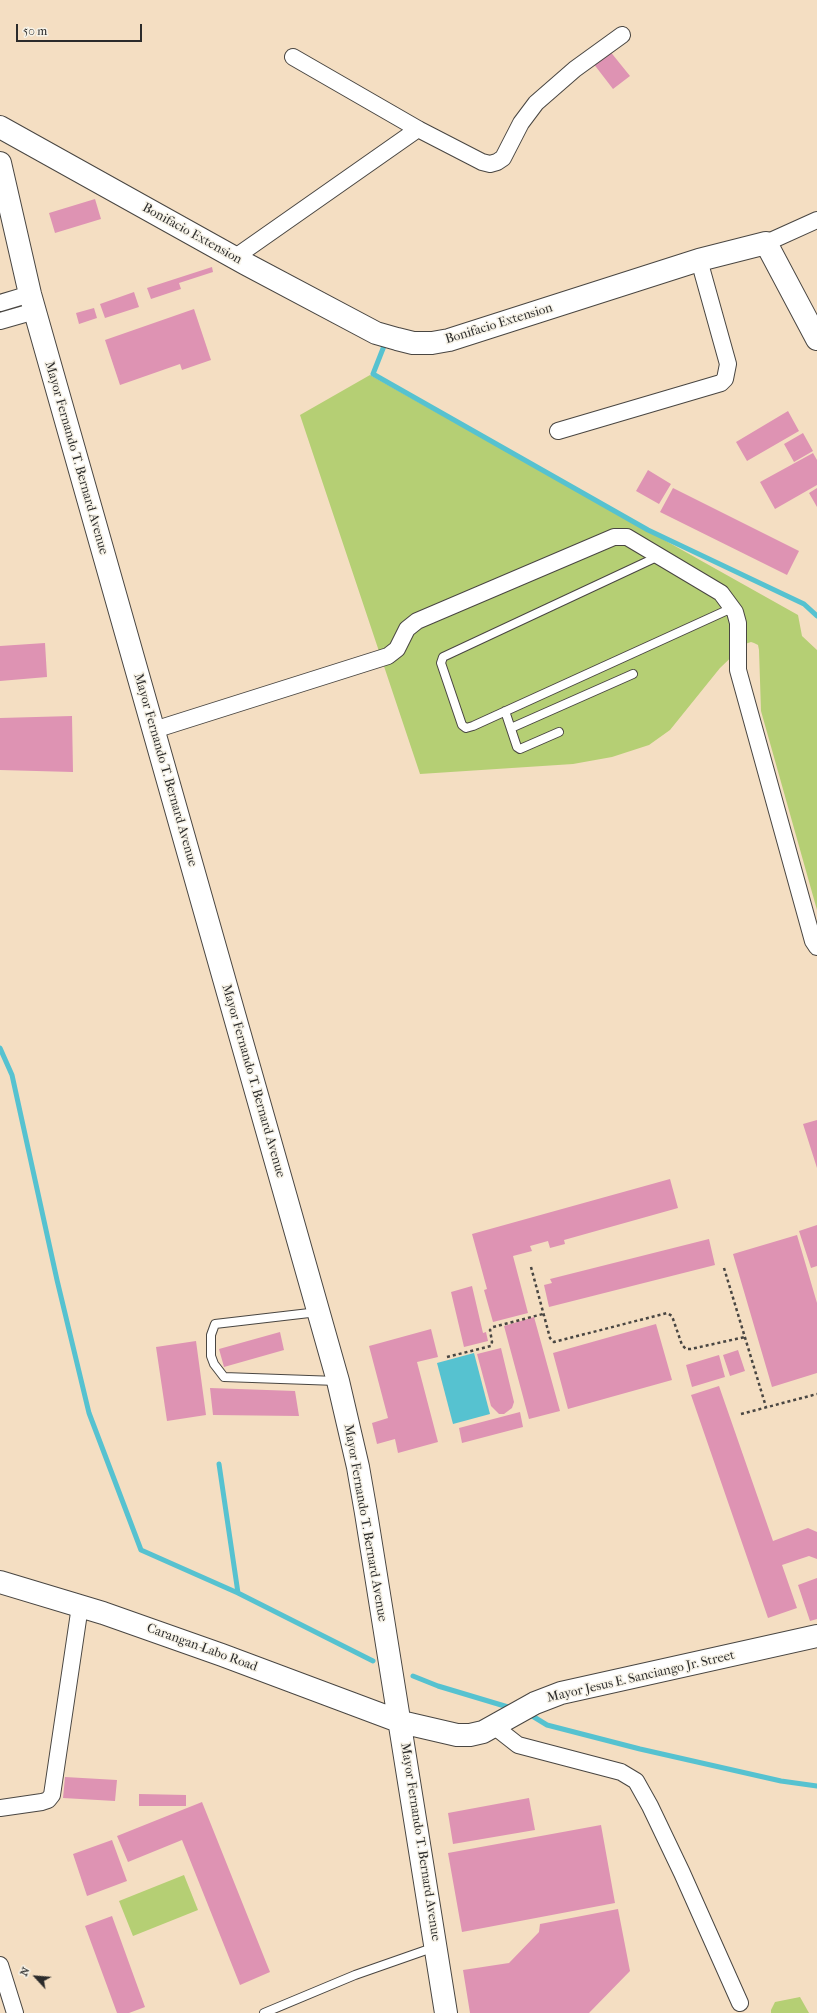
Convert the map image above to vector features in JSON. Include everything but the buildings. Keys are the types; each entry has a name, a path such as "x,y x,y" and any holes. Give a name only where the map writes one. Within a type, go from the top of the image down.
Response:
{"main road":[{"name":"Bonifacio Extension","path":"0,128 234,258 376,333 413,343 432,343 449,340 699,260 766,243"},
{"name":"Mayor Fernando T. Bernard Avenue","path":"0,163 32,302 338,1381 358,1468 401,1722 446,2013"},
{"path":"766,243 817,338"},
{"name":"Carangan-Labo Road","path":"0,1582 80,1606 222,1654 401,1722"},
{"name":"Mayor Jesus E. Sanciango Jr. Street","path":"401,1722 457,1735 470,1735 484,1732 495,1727 535,1703 561,1693 817,1636"}],"street":[{"path":"293,57 418,129 482,162 490,164 503,158 521,123 536,103 575,69 622,35"},
{"path":"234,258 418,129"},
{"path":"766,243 817,220"},
{"path":"558,431 721,384 725,379 728,364 699,260"},
{"path":"0,303 32,302"},
{"path":"0,321 32,302"},
{"path":"154,730 388,656 397,649 408,629 417,621 614,537 627,536 721,593 732,608 738,623 738,670 811,934 817,947"},
{"path":"0,1808 42,1802 48,1800 52,1795 80,1606"},
{"path":"495,1727 518,1745 622,1772 636,1781 650,1806 682,1873 740,2003"},
{"path":"0,1965 15,2013"}],"lane":[{"path":"660,555 443,657 441,664 460,723 463,727 469,727 732,608"},
{"path":"511,728 633,674"},
{"path":"505,711 517,747 520,749 559,732"},
{"path":"318,1312 215,1324 211,1335 211,1356 214,1364 224,1377 338,1381"},
{"path":"264,2013 355,1975 436,1947"}],"path":[{"path":"531,1267 550,1338 554,1342 667,1313 672,1316 682,1346 686,1349 692,1350 745,1337"},
{"path":"724,1268 766,1407"},
{"path":"447,1357 491,1346 492,1342 490,1330 493,1327 543,1314"},
{"path":"741,1414 817,1394"}],"green space":[{"path":"370,375 798,615 802,636 817,650 817,910 761,711 759,650 758,645 754,643 751,642 745,644 720,668 670,730 649,745 612,757 573,764 420,774 300,415"},
{"path":"184,1875 198,1910 133,1936 119,1901"},
{"path":"800,1997 809,2013 771,2013 775,2002"}],"water":[{"path":"474,1353 490,1414 453,1424 437,1363"}],"waterway":[{"path":"381,344 384,346 373,374 648,530 804,604 817,616"},
{"path":"0,1048 12,1075 57,1280 89,1413 141,1550 238,1593"},
{"path":"219,1464 238,1593 373,1661"},
{"path":"413,1676 438,1686 508,1707"},
{"path":"529,1714 547,1725 640,1749 781,1781 817,1786"}]}
